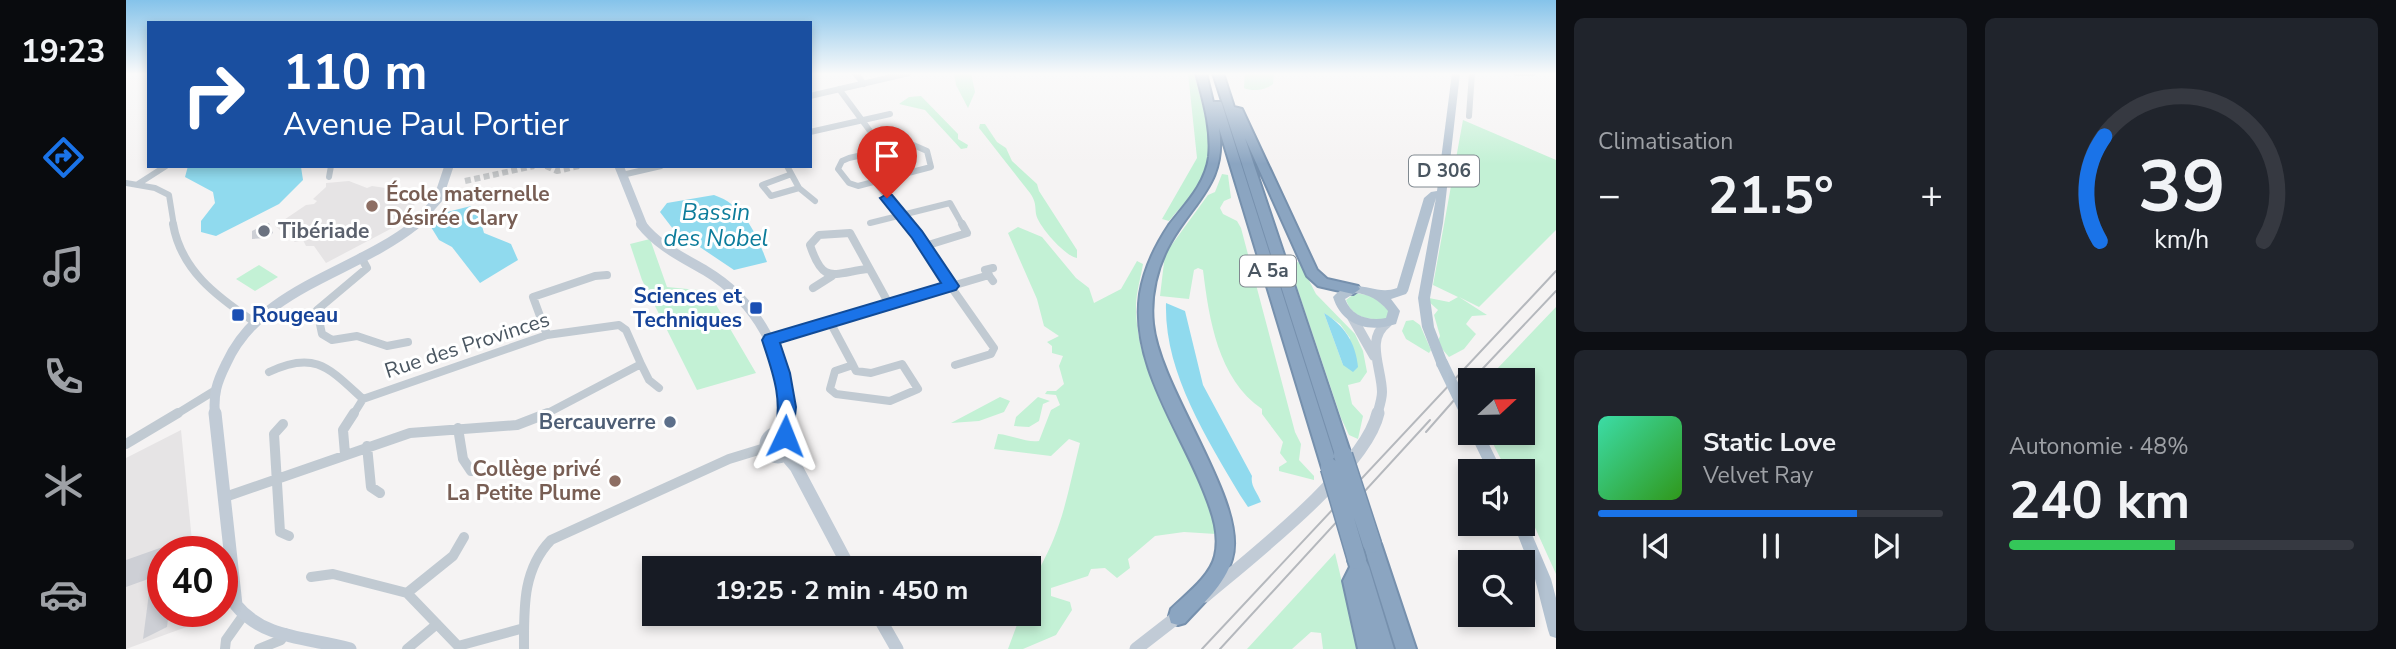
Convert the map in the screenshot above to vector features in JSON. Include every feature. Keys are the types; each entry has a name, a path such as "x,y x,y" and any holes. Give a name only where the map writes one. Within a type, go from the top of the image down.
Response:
{"highway":[{"path":"1178,616 1216,573 1228,544 1227,529 1212,490 1158,376 1146,327 1147,289 1156,256 1211,172 1213,130 1207,103"},
{"name":"A 5a","path":"1216,103 1384,649"},
{"name":"A 5a","path":"1228,103 1406,649"},
{"path":"1235,103 1312,273 1324,283 1353,289"},
{"path":"1359,564 1352,581 1368,649"}],"main road":[{"name":"D 306","path":"1430,269 1435,194 1449,103"},
{"name":"D 306","path":"1450,103 1425,311 1442,363 1458,396"},
{"path":"1376,294 1394,311 1392,321 1371,325 1352,317 1344,310 1339,297 1353,289 1391,295 1402,291 1429,198 1435,194"},
{"path":"1525,536 1543,579 1556,629"}],"street":[{"path":"850,103 884,150"},
{"path":"1469,116 1470,103"},
{"path":"812,132 890,114"},
{"path":"914,145 926,151 933,164 911,174 876,183 858,186 849,183 839,165 849,158 914,145"},
{"path":"884,150 876,183 925,246 995,348 991,354 955,366"},
{"path":"138,184 163,168"},
{"path":"329,177 331,168"},
{"path":"350,649 253,625 236,605 214,391 230,349 253,321 290,293 402,235 430,211 444,190 449,168"},
{"path":"645,168 620,171 635,213 646,230 667,249 737,294 758,318 771,340 781,373 788,414 782,435"},
{"path":"787,168 789,176 799,188 815,201"},
{"path":"789,176 762,185 771,196 799,188"},
{"path":"126,183 138,184 169,195 175,235 193,272 204,284 253,321"},
{"path":"870,223 945,202 953,205 967,233 925,246"},
{"path":"835,275 817,267 810,244 822,234 850,233 867,269 889,304"},
{"path":"361,257 367,268 317,310 322,334 332,340 357,336 387,346 408,342"},
{"path":"813,288 835,275 867,269"},
{"path":"547,335 533,296 595,276 607,275"},
{"path":"771,340 992,275"},
{"path":"1352,317 1361,328 1380,368"},
{"path":"830,322 853,365 856,371 871,373 902,364 918,389 890,401 836,394 830,389 835,371 853,365"},
{"path":"1136,649 1224,583 1300,515 1355,458 1366,442 1380,410 1380,368 1375,339 1380,328 1387,323"},
{"name":"Rue des Provinces","path":"345,454 343,430 363,399 547,335 620,325 626,330 641,364"},
{"path":"269,372 304,358 318,360 363,399"},
{"path":"225,497 367,446 422,430 517,425 532,421 641,364 649,380 659,388"},
{"path":"126,444 214,391"},
{"path":"283,424 274,434 280,532 289,536"},
{"path":"458,428 463,459 471,471"},
{"path":"782,435 791,445 785,454 773,456 765,448 769,438 782,435"},
{"path":"367,446 370,487 380,493"},
{"path":"524,649 527,575 538,551 553,536 730,459 765,448"},
{"path":"785,454 796,467 843,556"},
{"path":"407,593 453,556 464,537"},
{"path":"311,577 332,574 407,593 458,646 524,628"},
{"path":"225,649 226,640 243,616"},
{"path":"407,649 437,624"},
{"path":"882,626 891,647"},
{"path":"259,649 281,640 285,634"}],"shaded area":[{"path":"349,181 367,188 372,186 406,191 410,200 418,200 414,205 415,209 398,225 326,263 314,246 306,246 303,240 295,242 275,226 306,205 314,204 317,201 313,199 326,187 326,183"},
{"path":"181,430 192,536 147,536 147,627 186,627 126,649 126,458"}],"green space":[{"path":"928,103 958,134 958,139 968,145 967,148 961,149 925,110 899,104"},
{"path":"1191,103 1201,103 1203,110 1209,147 1205,172 1199,185 1169,221 1162,219 1197,158"},
{"path":"1463,120 1556,160 1556,230 1479,307 1459,297 1487,315 1472,316 1466,324 1476,334 1464,349 1449,357 1437,343 1440,336 1434,315 1438,310 1428,301 1429,298 1449,302 1458,297 1433,285"},
{"path":"980,124 985,124 997,142 1006,148 1012,161 1037,184 1077,250 1077,258 1060,247 1047,233 1038,219 1032,196 979,128"},
{"path":"1222,174 1228,175 1231,198 1224,201 1220,208 1223,214 1237,221 1241,228 1295,432 1301,444 1299,460 1314,476 1314,480 1279,471 1279,467 1287,462 1280,453 1283,442 1262,414 1262,409 1235,382 1226,365 1213,328 1203,270 1194,270 1189,299 1160,296 1165,254 1208,195 1215,192"},
{"path":"1018,227 1042,237 1076,278 1089,288 1094,303 1121,289 1137,261 1143,264 1136,306 1139,337 1158,394 1209,505 1216,534 1184,532 1155,536 1128,559 1130,568 1117,578 1105,568 1091,569 1088,576 1051,588 1051,596 1070,602 1072,610 1056,635 1023,649 1008,649 1017,626 1041,626 1041,565 1058,527 1080,443 1069,439 1051,456 994,449 998,434 1039,441 1051,410 1060,405 1056,395 1045,394 1047,391 1056,391 1064,384 1059,366 1063,356 1052,353 1052,346 1047,342 1059,336 1044,326 1037,299 1008,233"},
{"path":"650,239 667,287 708,291 756,373 697,390 642,280 630,244"},
{"path":"1287,258 1300,263 1316,294 1355,334 1363,351 1367,372 1360,382 1348,385 1352,404 1363,416 1358,439 1349,435","holes":["1324,313 1340,324 1350,338 1343,365"]},
{"path":"259,265 278,277 255,291 236,279"},
{"path":"1355,293 1373,296 1389,311 1387,319 1357,315 1346,300"},
{"path":"1556,307 1556,574 1535,528 1535,459 1501,459 1494,445 1535,445 1535,368 1498,368"},
{"path":"1413,320 1420,325 1431,350 1429,353 1406,339 1402,331 1406,321"},
{"path":"1000,397 1010,401 1004,412 979,421 951,423"},
{"path":"1038,397 1050,401 1043,404 1039,421 1029,427 1014,426 1016,417"},
{"path":"1335,553 1358,649 1323,649 1321,633 1311,632 1292,649 1247,649"}],"water":[{"path":"187,168 301,168 303,180 279,204 216,236 201,232 201,221 215,203 213,192 185,177"},
{"name":"Bassin des Nobel","path":"714,195 733,206 748,221 767,262 734,270 673,229 660,212 667,203"},
{"path":"471,206 480,219 484,233 511,244 518,260 480,283 452,247 439,240 431,227 443,213"},
{"path":"1166,303 1185,311 1203,385 1252,476 1253,486 1261,502 1248,507 1201,427 1172,354"},
{"path":"1324,313 1343,329 1352,343 1358,367 1353,372 1343,365"}],"building":[{"name":"Tibériade","path":"269,223 273,233 267,238 252,239 252,231"},
{"path":"147,553 147,579 126,587 126,560"},
{"path":"147,608 147,627 167,627 143,639"}],"tunnel":[{"path":"465,181 525,168"},
{"path":"550,168 557,171 570,168"}],"railway":[{"path":"1202,649 1556,271"},
{"path":"1483,368 1556,291"},
{"path":"1426,432 1458,396"},
{"path":"1220,649 1430,420"}],"place":[{"name":"École maternelle Désirée Clary","path":"372,206"},
{"name":"Tibériade","path":"264,231"},
{"name":"Sciences et Techniques","path":"756,308"},
{"name":"Rougeau","path":"238,315"},
{"name":"Bercauverre","path":"670,422"},
{"name":"Collège privé La Petite Plume","path":"615,481"}],"route":[{"path":"785,436 782,435 787,422 787,407 777,355 771,340 951,286 917,234 887,198"}]}
